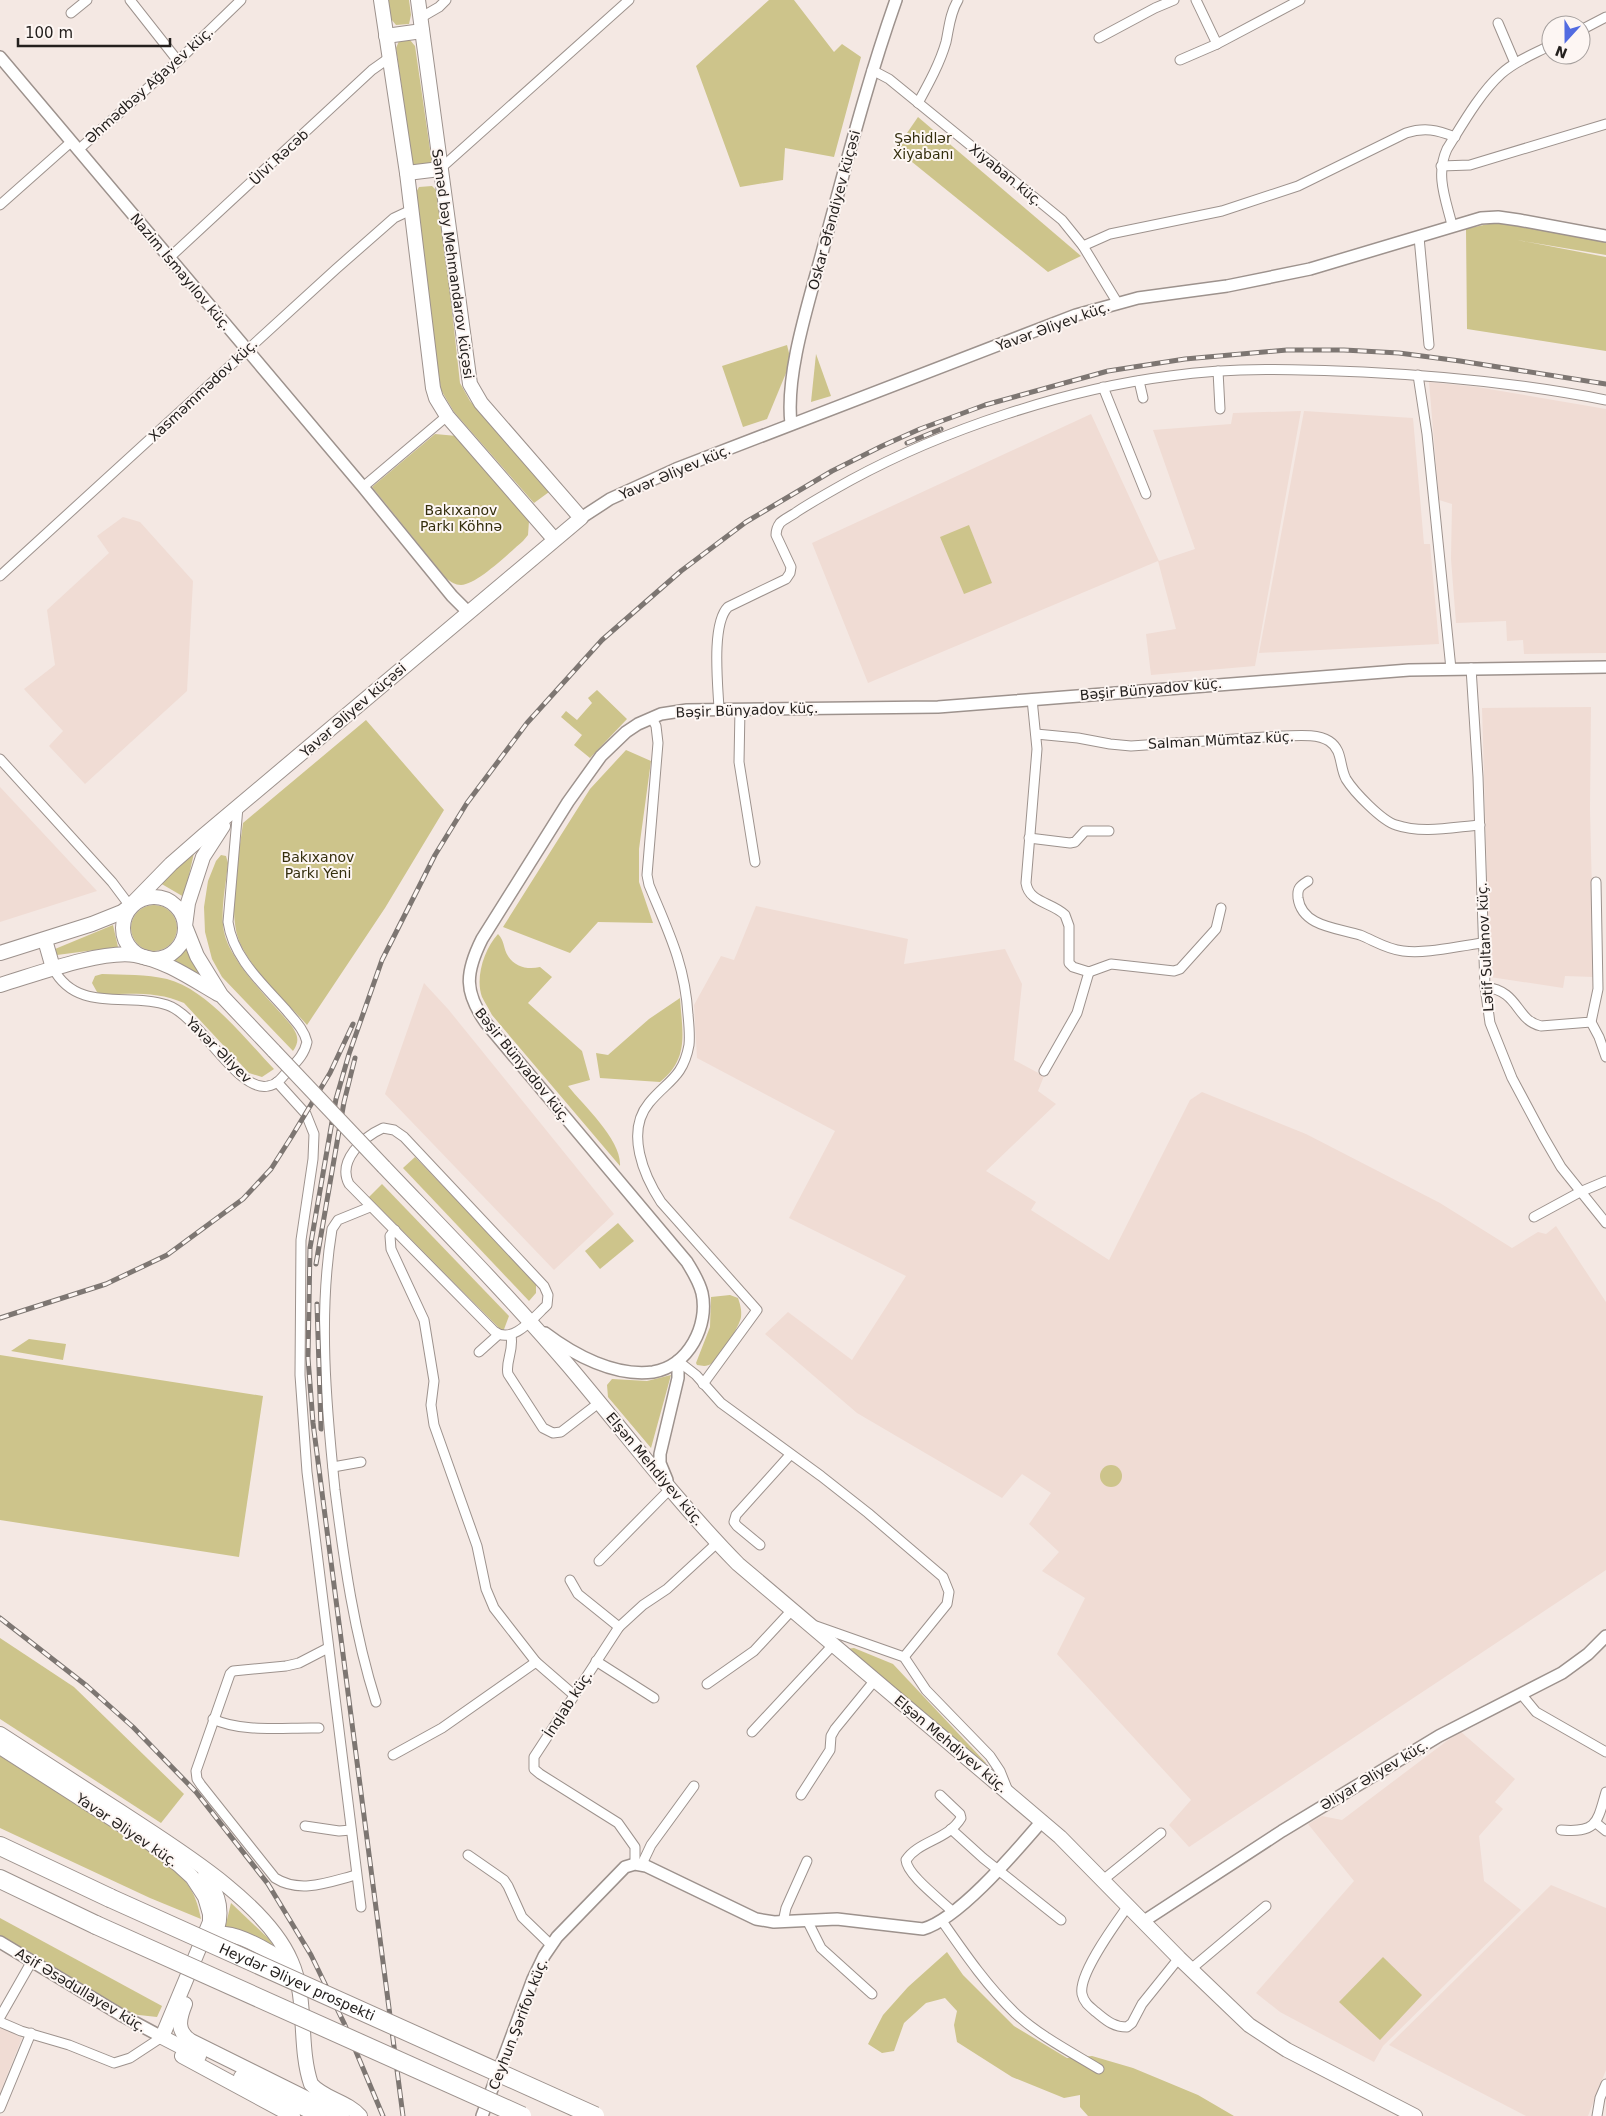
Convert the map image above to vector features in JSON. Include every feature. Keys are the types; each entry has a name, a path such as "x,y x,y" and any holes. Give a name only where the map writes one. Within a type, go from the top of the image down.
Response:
{"highway":[{"name":"Heydər Əliyev prospekti","path":"0,1846 110,1898 595,2116"},
{"path":"0,1879 96,1925 522,2116"}],"main road":[{"path":"381,0 407,173 433,388 436,398 447,416 534,515 549,543"},
{"name":"Səməd bəy Mehmandarov küçəsi","path":"418,0 470,384 481,403 581,518"},
{"path":"386,36 421,25"},
{"path":"407,173 440,169"},
{"path":"468,612 581,518"},
{"name":"Yavər Əliyev küçəsi","path":"238,807 468,612"},
{"path":"221,995 182,973 144,958 130,949 123,936 123,920 130,906 171,864 238,807"},
{"path":"0,985 53,968 119,954 154,959 164,958 173,953 180,945 184,936 188,903 203,857 215,836 238,807"},
{"path":"0,953 115,916 146,897 164,898 179,909 197,956 221,995"},
{"path":"45,940 53,968"},
{"name":"Elşən Mehdiyev küç.","path":"221,995 529,1321 600,1402 717,1543 738,1564 1042,1821 1179,1958 1265,2037 1415,2116"},
{"name":"Yavər Əliyev küç.","path":"0,1734 196,1862 233,1891 269,1928 287,1952 296,1973 311,2084 321,2093 350,2108 360,2116"},
{"name":"Yavər Əliyev küç.","path":"0,1747 150,1842 192,1877 205,1897 210,1914 210,1922 162,2037"},
{"path":"196,1862 215,1888 218,1897 220,1920 182,2012 180,2026 182,2033 186,2038 199,2046 342,2116"},
{"path":"202,1943 215,1935 226,1934 251,1943 281,1959 296,1973"},
{"path":"162,2037 186,2059 294,2116"},
{"path":"162,2037 319,2116"}],"street":[{"path":"71,13 87,0"},
{"path":"130,0 178,60"},
{"name":"Əhmədbəy Ağayev küç.","path":"0,205 75,146 178,60 241,0"},
{"path":"421,25 446,0"},
{"path":"440,169 629,0"},
{"name":"Oskar Əfəndiyev küçəsi","path":"791,424 790,403 796,359 811,295 872,70 896,0"},
{"path":"918,103 935,70 946,42 951,16 958,0"},
{"path":"1099,38 1153,4 1174,0"},
{"path":"1196,0 1217,44"},
{"path":"1180,60 1217,44 1300,0"},
{"path":"1591,25 1606,17"},
{"path":"1498,23 1516,63"},
{"path":"1452,225 1442,188 1441,166 1443,159 1455,137 1490,86 1501,74 1516,63 1541,50"},
{"name":"Nazim İsmayılov küç.","path":"0,56 363,487 452,596 468,612"},
{"name":"Ülvi Rəcəb","path":"169,258 372,70 389,58"},
{"name":"Xiyaban küç.","path":"872,70 889,79 1057,216 1083,246 1117,302"},
{"path":"1441,166 1470,165 1606,124"},
{"path":"1083,246 1110,234 1222,211 1298,186 1406,133 1420,129 1434,129 1455,137"},
{"name":"Xasməmmədov küç.","path":"0,576 246,350 394,218 411,210"},
{"name":"Yavər Əliyev küç.","path":"581,518 610,499 652,479 1076,315 1117,302 1288,274 1333,263 1452,225 1481,218 1498,217 1606,236"},
{"path":"1419,236 1429,345"},
{"path":"719,709 716,657 723,615 728,607 786,579 790,573 791,567 776,536 780,523 823,496 872,469 915,449 1030,408 1104,387 1139,381 1218,371 1294,369 1418,374 1519,386 1606,400"},
{"path":"1218,371 1220,409"},
{"path":"1418,374 1427,434 1452,669"},
{"path":"1139,381 1143,398"},
{"path":"1104,387 1146,494"},
{"path":"363,487 447,416"},
{"name":"Bəşir Bünyadov küç.","path":"678,1361 697,1336 703,1314 701,1292 694,1273 486,1023 472,1000 468,982 472,960 482,939 582,780 601,756 626,732 652,718 678,711 938,707 1225,683 1452,669 1606,666"},
{"name":"Lətif Sultanov küç.","path":"1471,668 1480,825 1485,987 1490,1022 1522,1099 1561,1167 1606,1224"},
{"path":"1032,699 1036,734 1035,777 1026,883 1029,893 1065,914 1069,926 1069,963 1073,967 1089,972 1111,964 1174,971 1180,969 1216,929 1221,908"},
{"path":"740,709 739,762 755,862"},
{"path":"652,718 656,726 658,743 647,875 649,885 681,965 687,1000 689,1043 681,1069 675,1078 648,1104 642,1114 639,1140 642,1164 648,1182 661,1202 757,1310 703,1384"},
{"name":"Salman Mümtaz küç.","path":"1036,734 1083,738 1131,746 1280,736 1326,739 1336,747 1347,780 1389,822 1418,829 1480,825"},
{"path":"0,759 112,882 130,906"},
{"path":"238,807 228,922 230,934 243,961 300,1027 307,1042 301,1057 277,1082 306,1114 314,1134 313,1159 301,1240 300,1375 307,1472 361,1907"},
{"path":"1029,838 1070,843 1075,842 1085,831 1109,831"},
{"path":"1308,881 1297,891 1302,912 1334,930 1360,936 1381,946 1403,951 1415,952 1483,943"},
{"path":"1596,882 1602,920 1598,989 1591,1022 1606,1057"},
{"name":"Yavər Əliyev","path":"53,968 65,984 93,998 158,1002 168,1005 187,1018 248,1082 263,1087 277,1082"},
{"path":"1044,1071 1077,1013 1089,972"},
{"path":"1485,987 1503,991 1529,1021 1535,1025 1591,1022"},
{"path":"383,1128 394,1130 404,1137 544,1286 548,1295 547,1304 529,1321 511,1336 498,1335 349,1184 346,1178 346,1163 353,1153 375,1131 383,1128"},
{"path":"1534,1217 1580,1192 1606,1181"},
{"path":"370,1207 338,1220 332,1228 325,1295 325,1390 341,1540 360,1647 376,1702"},
{"path":"395,1230 390,1236 390,1248 420,1310 427,1335 434,1387 431,1405 434,1425 478,1546 488,1594 503,1622 536,1662 574,1695"},
{"path":"529,1321 580,1355 625,1371 653,1372 663,1370 678,1361"},
{"path":"479,1352 498,1335"},
{"path":"511,1336 513,1344 507,1368 508,1374 543,1428 553,1433 561,1432 600,1402"},
{"path":"678,1361 721,1403 861,1508 943,1577 949,1592 947,1604 904,1657"},
{"path":"599,1561 671,1488 660,1463 660,1454 678,1378 678,1361"},
{"path":"760,1545 737,1526 734,1522 736,1515 790,1455"},
{"path":"333,1466 361,1462"},
{"name":"İnqlab küç.","path":"638,1864 635,1847 618,1823 534,1769 534,1757 619,1627 643,1605 667,1589 717,1543"},
{"path":"570,1580 578,1594 619,1627"},
{"path":"707,1684 754,1651 792,1610"},
{"path":"807,1623 904,1657 926,1690 990,1756 1000,1771 1010,1794"},
{"name":"Əliyar Əliyev küç.","path":"1144,1921 1282,1831 1439,1736 1522,1695 1578,1662 1606,1636"},
{"path":"752,1732 833,1645"},
{"path":"328,1648 292,1664 233,1671 230,1674 198,1759 196,1771 197,1779 270,1873 282,1882 316,1886 356,1875"},
{"path":"596,1661 654,1698"},
{"path":"393,1755 442,1728 536,1662"},
{"path":"801,1795 830,1750 835,1729 875,1680"},
{"path":"1522,1695 1536,1712 1606,1752"},
{"path":"213,1719 223,1724 240,1727 319,1728"},
{"path":"694,1786 638,1864 745,1915 765,1921 837,1919 923,1930 934,1926 953,1912 998,1870 1042,1821"},
{"path":"1561,1830 1581,1830 1590,1828 1596,1823 1606,1792"},
{"path":"940,1795 960,1814 961,1818 951,1829 934,1841 918,1848 906,1860 913,1874 953,1912"},
{"path":"1596,1823 1606,1831"},
{"path":"305,1826 339,1831 351,1830"},
{"path":"951,1829 998,1870 1061,1920"},
{"path":"1103,1880 1161,1833"},
{"path":"468,1855 504,1880 522,1917 551,1945"},
{"path":"783,1922 786,1908 807,1861"},
{"name":"Ceyhun Şərifov küç.","path":"482,2116 533,1979 551,1945 616,1876 625,1868 638,1864"},
{"path":"1128,1906 1099,1950 1083,1981 1082,1993 1086,2003 1112,2024 1118,2027 1127,2027 1132,2023 1142,2004 1179,1958"},
{"path":"1191,1969 1266,1906"},
{"path":"807,1920 821,1948 872,1994"},
{"path":"942,1921 978,1974 1016,2014 1036,2030 1099,2069"},
{"name":"Asif Əsədullayev küç.","path":"0,1942 162,2037"},
{"path":"0,2017 32,1961"},
{"path":"0,2022 31,2034 69,2045 114,2063 130,2058 162,2037"},
{"path":"0,2108 31,2034"},
{"path":"1597,2116 1600,2098 1606,2084"}],"shaded area":[{"path":"1429,382 1477,387 1606,409 1606,653 1524,654 1523,640 1507,641 1506,621 1456,623 1451,559 1452,504 1439,500"},
{"path":"1301,411 1255,666 1151,675 1146,634 1176,629 1158,561 868,683 812,543 1091,414 1159,561 1195,549 1153,430 1231,424 1233,413"},
{"path":"1304,411 1413,418 1424,544 1430,544 1439,644 1259,653"},
{"path":"123,517 140,522 193,581 187,691 85,784 49,746 63,731 24,689 55,665 47,610 109,553 97,536"},
{"path":"1591,707 1590,809 1594,977 1565,976 1563,988 1490,977 1482,708"},
{"path":"0,787 97,891 0,922"},
{"path":"756,906 908,939 904,964 1005,949 1022,984 1014,1060 1044,1076 1038,1091 1056,1104 986,1171 1036,1202 1031,1210 1109,1260 1190,1100 1202,1092 1306,1134 1440,1203 1512,1248 1538,1232 1546,1234 1556,1226 1606,1302 1606,1570 1189,1847 1169,1825 1191,1800 1057,1654 1085,1598 1042,1571 1059,1552 1029,1524 1051,1493 1022,1474 1002,1498 857,1413 765,1334 788,1312 852,1360 906,1276 789,1218 835,1131 697,1058 694,1005 721,956 734,960"},
{"path":"424,983 448,1009 614,1214 554,1270 385,1094"},
{"path":"1460,1731 1515,1779 1495,1802 1503,1809 1479,1836 1484,1881 1521,1910 1383,2046 1374,2062 1280,2012 1256,1993 1354,1881 1308,1824 1322,1816 1342,1820"},
{"path":"1551,1885 1606,1908 1606,2070 1588,2116 1526,2116 1389,2045"},
{"path":"0,2026 22,2038 0,2093"}],"green space":[{"path":"388,0 409,0 411,15 409,24 396,25 391,19"},
{"path":"769,0 794,0 834,52 842,44 861,57 834,157 785,148 783,180 740,187 696,66"},
{"path":"410,40 415,46 432,163 413,166 396,48 399,41"},
{"name":"Şəhidlər Xiyabanı","path":"918,117 1081,256 1048,272 896,149"},
{"path":"432,186 439,193 460,383 470,401 549,492 534,503 454,412 441,390 414,196 419,187"},
{"path":"1511,223 1606,241 1606,255 1517,240 1606,257 1606,351 1467,329 1466,229 1488,224"},
{"path":"787,345 791,361 767,419 743,427 722,366"},
{"path":"816,354 831,396 811,402"},
{"name":"Bakıxanov Parkı Köhnə","path":"435,434 457,436 529,521 528,535 523,541 502,560 468,584 453,583 446,578 372,487"},
{"path":"969,525 992,583 964,594 940,537"},
{"path":"597,690 627,719 590,758 574,745 582,735 561,717 566,711 577,720 592,703 588,698"},
{"name":"Bakıxanov Parkı Yeni","path":"366,720 444,810 385,908 307,1025 254,966 241,945 237,933 234,918 234,902 243,823"},
{"path":"626,750 651,761 639,849 639,882 653,923 598,922 570,953 503,927 590,789"},
{"path":"194,853 184,897 160,883"},
{"path":"221,855 226,856 228,863 223,924 228,944 243,969 291,1025 297,1035 293,1051 222,977 212,959 205,932 204,907 208,881 216,861"},
{"path":"150,905 158,905 167,909 173,915 177,928 173,941 167,947 158,951 150,951 141,947 135,941 131,932 131,924 135,915 141,909"},
{"path":"113,925 118,947 57,955 55,949"},
{"path":"498,934 502,939 506,953 514,963 526,968 540,967 552,977 528,1003 582,1051 590,1080 568,1086 609,1135 619,1156 620,1166 492,1015 483,999 480,989 482,964 493,940"},
{"path":"186,949 208,983 172,961"},
{"path":"102,974 151,976 167,979 197,993 225,1017 274,1069 262,1077 249,1073 184,1003 154,995 101,994 97,992 92,983 95,976"},
{"path":"680,998 682,1044 676,1064 670,1073 660,1082 600,1078 596,1053 608,1055 649,1019"},
{"path":"415,1157 536,1282 536,1293 529,1301 403,1168"},
{"path":"382,1184 509,1316 503,1332 369,1197"},
{"path":"618,1223 634,1241 600,1269 585,1251"},
{"path":"730,1295 738,1298 741,1307 740,1321 724,1349 715,1360 707,1366 697,1365 696,1363 710,1327 711,1297"},
{"path":"29,1339 66,1344 63,1360 11,1351"},
{"path":"0,1355 263,1396 239,1557 0,1520"},
{"path":"671,1375 651,1448 608,1397 607,1385 612,1379 647,1381"},
{"path":"1111,1465 1119,1468 1122,1476 1119,1484 1111,1487 1103,1484 1100,1476 1103,1468"},
{"path":"0,1638 74,1687 184,1794 161,1823 0,1719"},
{"path":"854,1648 893,1664 986,1763 846,1649"},
{"path":"0,1756 164,1859 178,1873 192,1892 199,1908 201,1919 150,1898 0,1828"},
{"path":"231,1903 268,1938 276,1949 225,1928"},
{"path":"0,1918 162,2006 157,2017 130,2014 0,1935"},
{"path":"947,1952 963,1975 1014,2026 1067,2058 1092,2056 1133,2068 1198,2095 1234,2116 1088,2116 1080,2107 1080,2095 1064,2098 1012,2077 957,2042 954,2025 957,2011 945,1998 926,2003 904,2023 894,2051 882,2053 868,2044 883,2015 908,1987"},
{"path":"1383,1957 1422,1995 1380,2040 1339,2002"}],"railway":[{"path":"403,2116 313,1423 308,1358 310,1248 336,1099 349,1054 382,960 435,855 467,803 527,723 602,640 681,571 746,522 832,471 920,429 985,405 1108,371 1185,359 1287,350 1344,350 1399,353 1606,384"},
{"path":"907,443 941,429"},
{"path":"0,1318 106,1284 167,1255 243,1199 271,1169 292,1136 330,1073 353,1024"},
{"path":"316,1264 344,1102 355,1058"},
{"path":"317,1304 321,1429"},
{"path":"0,1618 87,1686 133,1727 196,1792 268,1884 311,1955 344,2023 383,2116"}]}
